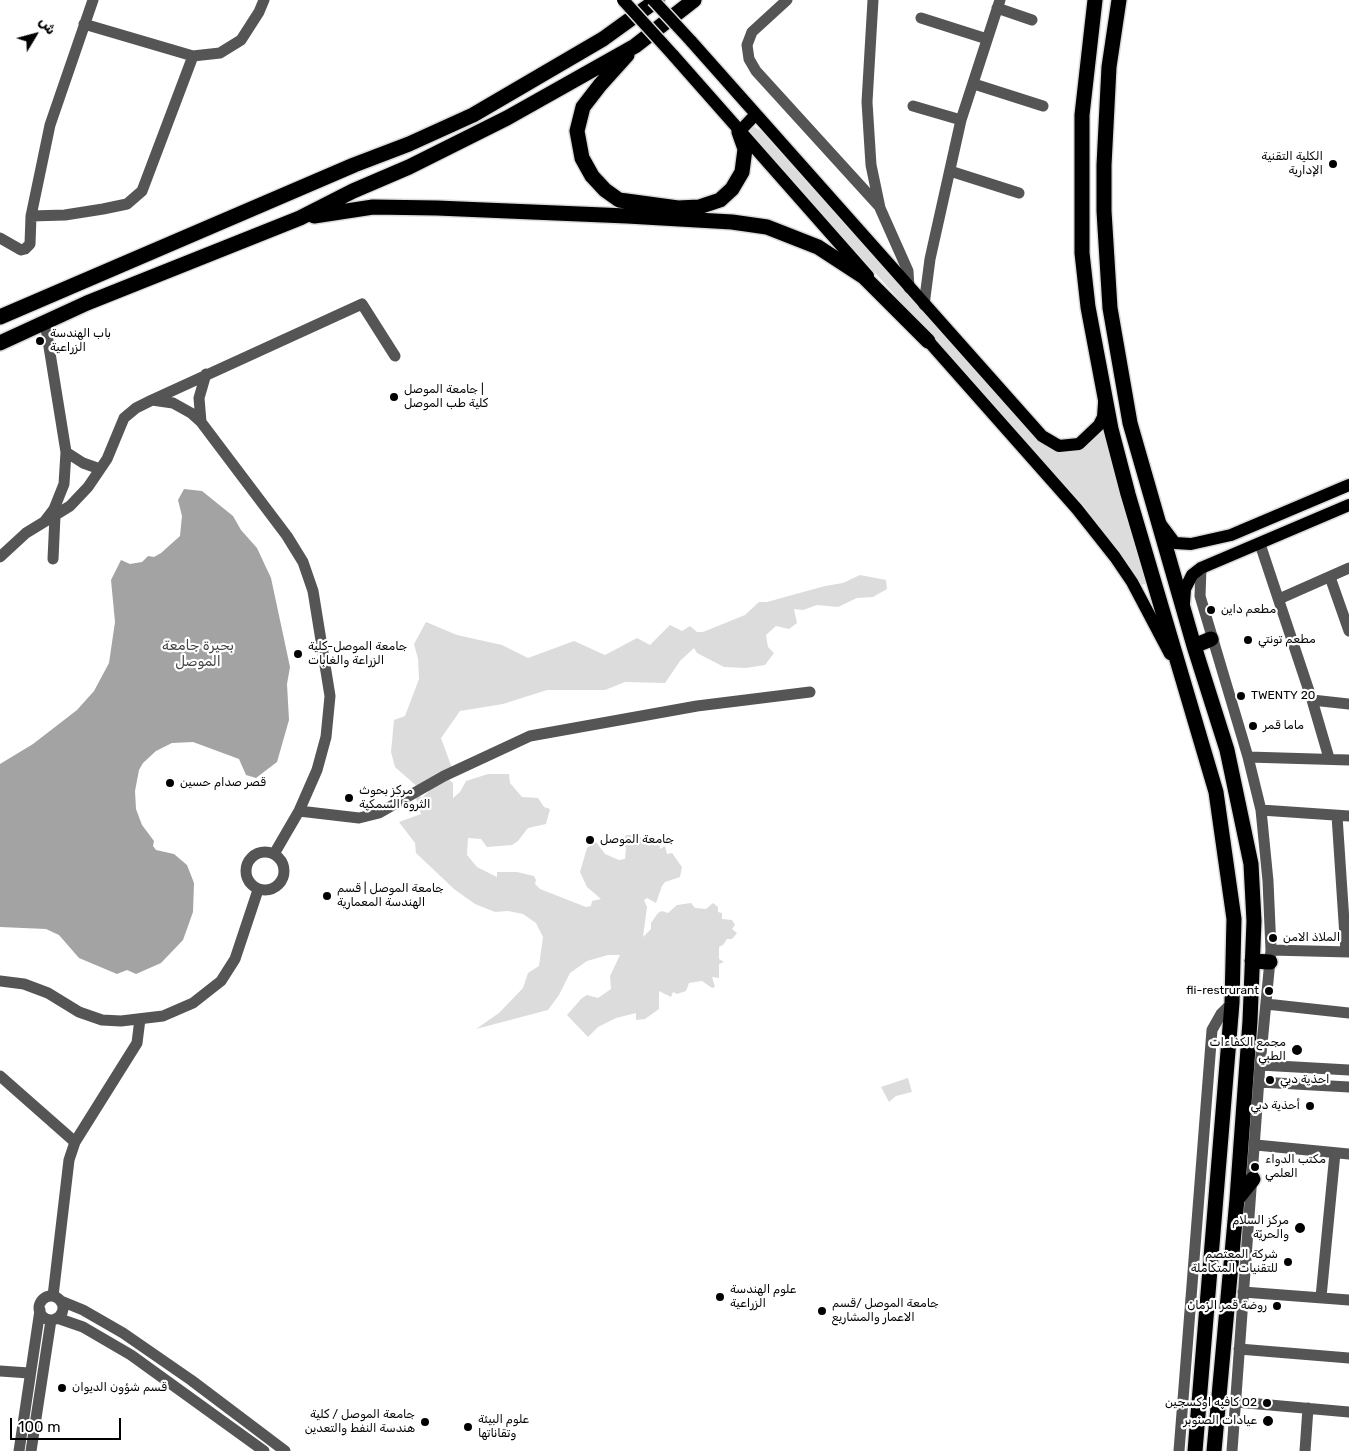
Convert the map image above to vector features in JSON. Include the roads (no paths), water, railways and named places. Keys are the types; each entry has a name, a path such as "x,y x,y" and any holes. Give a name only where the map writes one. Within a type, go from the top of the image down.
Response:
{"highway":[{"path":"0,317 354,165 409,144 473,115 603,39 655,0"},
{"path":"0,343 44,322 300,218 508,118 635,46 694,0"},
{"path":"1096,0 1082,115 1082,253 1088,307 1102,383 1128,494 1216,792 1234,919 1232,1003 1195,1451"},
{"path":"1119,0 1109,68 1106,122 1106,250 1110,308 1130,423 1183,610 1227,750 1252,864 1254,921 1237,1199 1214,1451"},
{"path":"635,46 600,85 583,108 577,131 582,158 592,176 605,190 619,200 678,208 699,207 720,200 732,188 742,172 745,149 739,132"},
{"path":"300,218 373,207 437,208 732,222 767,228 818,247 864,277 928,341"},
{"path":"1082,253 1106,250"},
{"path":"1194,646 1211,640"},
{"path":"1216,792 1236,786"},
{"path":"1252,961 1271,956"},
{"path":"1237,1199 1253,1179"},
{"path":"1201,1384 1219,1386"}],"main road":[{"path":"624,0 739,132 1077,509 1115,557 1148,611 1186,688"},
{"path":"655,0 1042,436 1050,442 1070,446 1078,444 1094,432 1103,417 1102,383"},
{"path":"739,132 756,114"},
{"path":"1158,520 1175,543 1191,544 1231,534 1349,485"},
{"path":"1183,610 1185,589 1192,575 1201,568 1349,505"}],"street":[{"path":"0,238 21,250 28,248 30,244 31,216 50,125 93,0"},
{"path":"84,24 193,56 220,53 241,40 259,12 264,0"},
{"path":"787,0 752,32 747,45 749,59 756,71 880,208"},
{"path":"873,0 867,119 873,179 880,208 908,271 909,288"},
{"path":"924,305 930,259 961,120 998,4 1032,20"},
{"path":"921,18 987,39"},
{"path":"31,216 65,215 119,206 127,204 142,191 193,56"},
{"path":"974,84 1043,106"},
{"path":"913,106 961,120"},
{"path":"950,171 1019,192"},
{"path":"0,557 26,533 70,506 88,487 107,459 124,418 136,408 206,374 362,304 395,356"},
{"path":"44,322 66,452 64,484 54,509 44,522"},
{"path":"201,422 199,398 206,374"},
{"path":"152,400 173,403 191,413 201,422 287,536 303,562 313,591 330,696 326,737 317,770 299,811 274,854"},
{"path":"66,452 83,463 100,469"},
{"path":"54,559 55,516"},
{"path":"1260,544 1312,700 1329,758"},
{"path":"1201,568 1200,596 1211,640 1248,757 1261,810 1268,881 1271,956 1260,1065 1256,1145 1232,1451"},
{"path":"1278,600 1349,568"},
{"path":"1330,577 1349,631"},
{"path":"299,811 359,818 379,813 435,781 530,736 697,706 810,692"},
{"path":"1312,700 1349,704"},
{"path":"1248,757 1349,760"},
{"path":"1261,810 1343,816 1347,952 1271,956"},
{"path":"257,854 274,854 283,864 284,876 281,883 271,890 258,890 248,881 246,868 248,862 257,854"},
{"path":"0,981 24,984 40,990 79,1012 102,1020 163,1016 193,1003 221,981 235,959 258,890"},
{"path":"1179,1451 1212,1030 1220,1014 1232,1003"},
{"path":"1266,1004 1349,1013"},
{"path":"31,1451 54,1319 63,1309 57,1299 69,1160 75,1142 137,1043 140,1019"},
{"path":"1260,1065 1349,1070"},
{"path":"0,1076 75,1142"},
{"path":"1259,1082 1349,1087"},
{"path":"1256,1145 1349,1154"},
{"path":"1321,1297 1335,1153"},
{"path":"1243,1292 1349,1300"},
{"path":"19,1451 29,1373 40,1310 43,1300 57,1299 76,1306 123,1333 192,1380 285,1451"},
{"path":"40,1310 44,1317 70,1321 93,1332 131,1355 264,1451"},
{"path":"1239,1349 1349,1358"},
{"path":"0,1371 29,1373"},
{"path":"1236,1402 1349,1412"},
{"path":"1305,1451 1308,1408"}],"water":[{"name":"بحيرة جامعة الموصل","path":"184,489 202,491 233,516 241,530 257,548 271,578 290,667 287,684 289,720 277,762 256,778 246,775 239,759 193,742 172,743 156,751 143,763 139,770 135,791 136,809 142,825 154,841 153,846 156,850 174,854 187,865 194,883 193,912 183,940 161,963 136,974 127,970 117,974 79,958 59,935 46,929 0,927 0,764 33,744 77,710 94,691 109,663 115,622 111,580 121,560 130,564 142,562 148,556 154,557 161,553 180,536 182,516 178,500"}],"place":[{"name":"الكلية التقنية الإدارية","path":"1333,164"},
{"name":"باب الهندسة الزراعية","path":"40,341"},
{"name":"جامعة الموصل | كلية طب الموصل","path":"394,397"},
{"name":"مطعم داين","path":"1211,610"},
{"name":"مطعم تونتي","path":"1248,640"},
{"name":"جامعة الموصل-كلية الزراعة والغابات","path":"298,654"},
{"name":"TWENTY 20","path":"1241,696"},
{"name":"ماما قمر","path":"1253,726"},
{"name":"قصر صدام حسين","path":"170,783"},
{"name":"مركز بحوث الثروة السمكية","path":"349,798"},
{"name":"جامعة الموصل","path":"590,840"},
{"name":"جامعة الموصل | قسم الهندسة المعمارية","path":"327,896"},
{"name":"الملاذ الامن","path":"1273,938"},
{"name":"fli-restrurant","path":"1269,991"},
{"name":"مجمع الكفاءات الطبي","path":"1297,1050"},
{"name":"احذية دبي","path":"1270,1080"},
{"name":"أحذية دبي","path":"1310,1106"},
{"name":"مكتب الدواء العلمي","path":"1255,1167"},
{"name":"مركز السلام والحريّة","path":"1300,1228"},
{"name":"شركة المعتصم للتقنيات المتكاملة","path":"1288,1262"},
{"name":"علوم الهندسة الزراعية","path":"720,1297"},
{"name":"روضة قمر الزمان","path":"1277,1306"},
{"name":"جامعة الموصل /قسم الاعمار والمشاريع","path":"822,1311"},
{"name":"قسم شؤون الديوان","path":"62,1388"},
{"name":"كافيه اوكسجين O2","path":"1267,1403"},
{"name":"عيادات الصنوبر","path":"1268,1421"},
{"name":"جامعة الموصل / كلية هندسة النفط والتعدين","path":"425,1422"},
{"name":"علوم البيئة وتقاناتها","path":"468,1427"}]}
